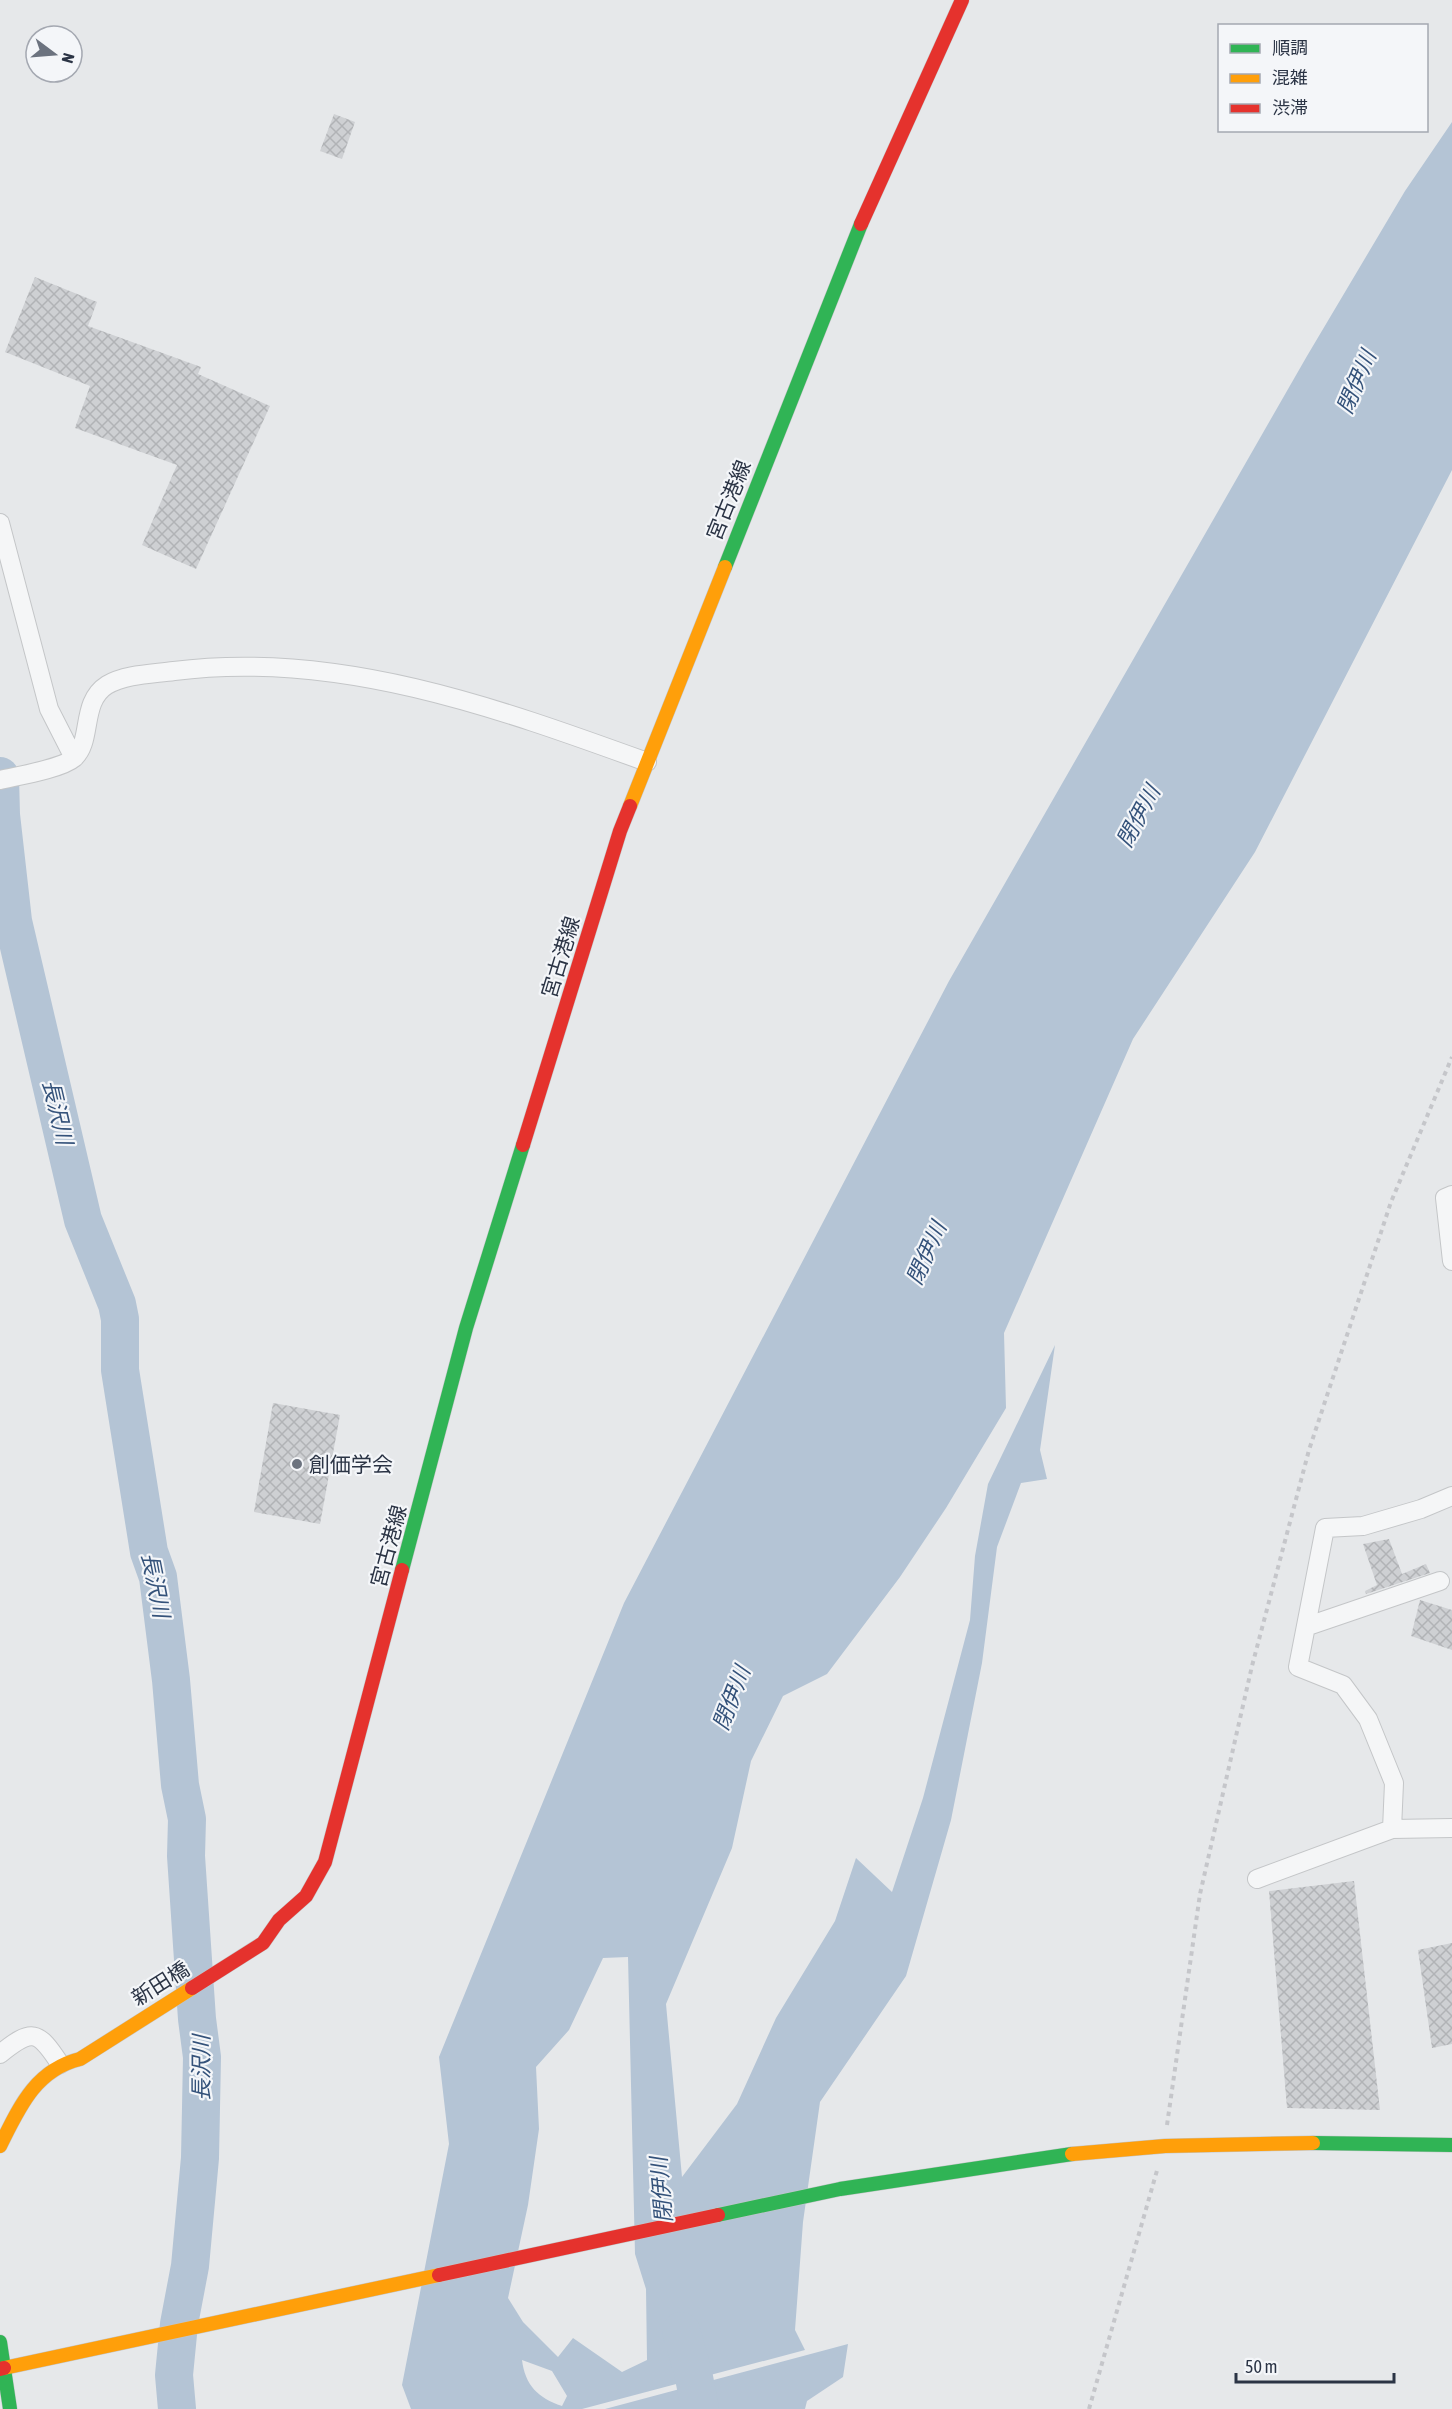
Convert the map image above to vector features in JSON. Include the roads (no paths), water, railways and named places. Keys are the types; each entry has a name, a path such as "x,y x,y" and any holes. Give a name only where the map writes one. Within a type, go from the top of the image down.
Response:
{"main road":[{"name":"宮古港線","path":"262,1943 279,1920 306,1896 326,1862 466,1328 620,831 865,213 962,0"},
{"name":"新田橋","path":"60,2064 80,2059 262,1943"},
{"path":"0,2146 19,2108 48,2073 60,2064"},
{"path":"2,2368 840,2189 971,2169 1164,2146 1452,2145"},
{"path":"0,2342 2,2368 10,2409"}],"street":[{"path":"0,523 49,709 74,758"},
{"path":"0,780 49,768 74,758 83,740 90,706 106,686 135,676 214,666 320,671 394,682 520,716 647,762"},
{"path":"1452,1195 1445,1198 1452,1261"},
{"path":"1392,1829 1394,1783 1368,1719 1343,1685 1298,1668 1308,1626 1325,1528 1363,1526 1421,1509 1452,1496"},
{"path":"1308,1626 1440,1581"},
{"path":"1257,1879 1392,1829 1452,1828"},
{"path":"0,2054 16,2041 29,2036 40,2038 60,2064"}],"water":[{"path":"1452,122 1452,470 1255,852 1133,1039 1004,1333 1006,1408 946,1508 900,1577 827,1674 783,1696 751,1761 732,1848 666,2004 682,2177 737,2104 776,2018 835,1921 856,1858 892,1892 923,1798 970,1620 975,1556 988,1484 1055,1345 1040,1450 1047,1479 1021,1483 997,1547 982,1663 951,1820 906,1976 820,2102 803,2222 795,2330 805,2350 582,2409 411,2409 402,2385 449,2144 439,2057 624,1603 949,981 1307,356 1405,191","holes":["628,1957 635,2254 646,2289 647,2360 622,2372 573,2338 558,2357 523,2322 508,2298 528,2205 539,2129 536,2067 569,2030 603,1958","522,2360 552,2371 567,2396 562,2406 546,2399 534,2389 526,2377"]},
{"path":"848,2344 843,2377 807,2401 805,2409 605,2409"}],"waterway":[{"name":"長沢川","path":"0,776 1,815 13,921 83,1220 117,1304 120,1319 120,1370 149,1552 158,1577 171,1680 180,1785 187,1819 186,1856 197,2019 202,2057 200,2158 190,2266 179,2324 174,2375 177,2409"},
{"name":"閉伊川","path":"681,2331 693,2372 700,2409"}],"place":[{"name":"創価学会","path":"297,1464"}]}
